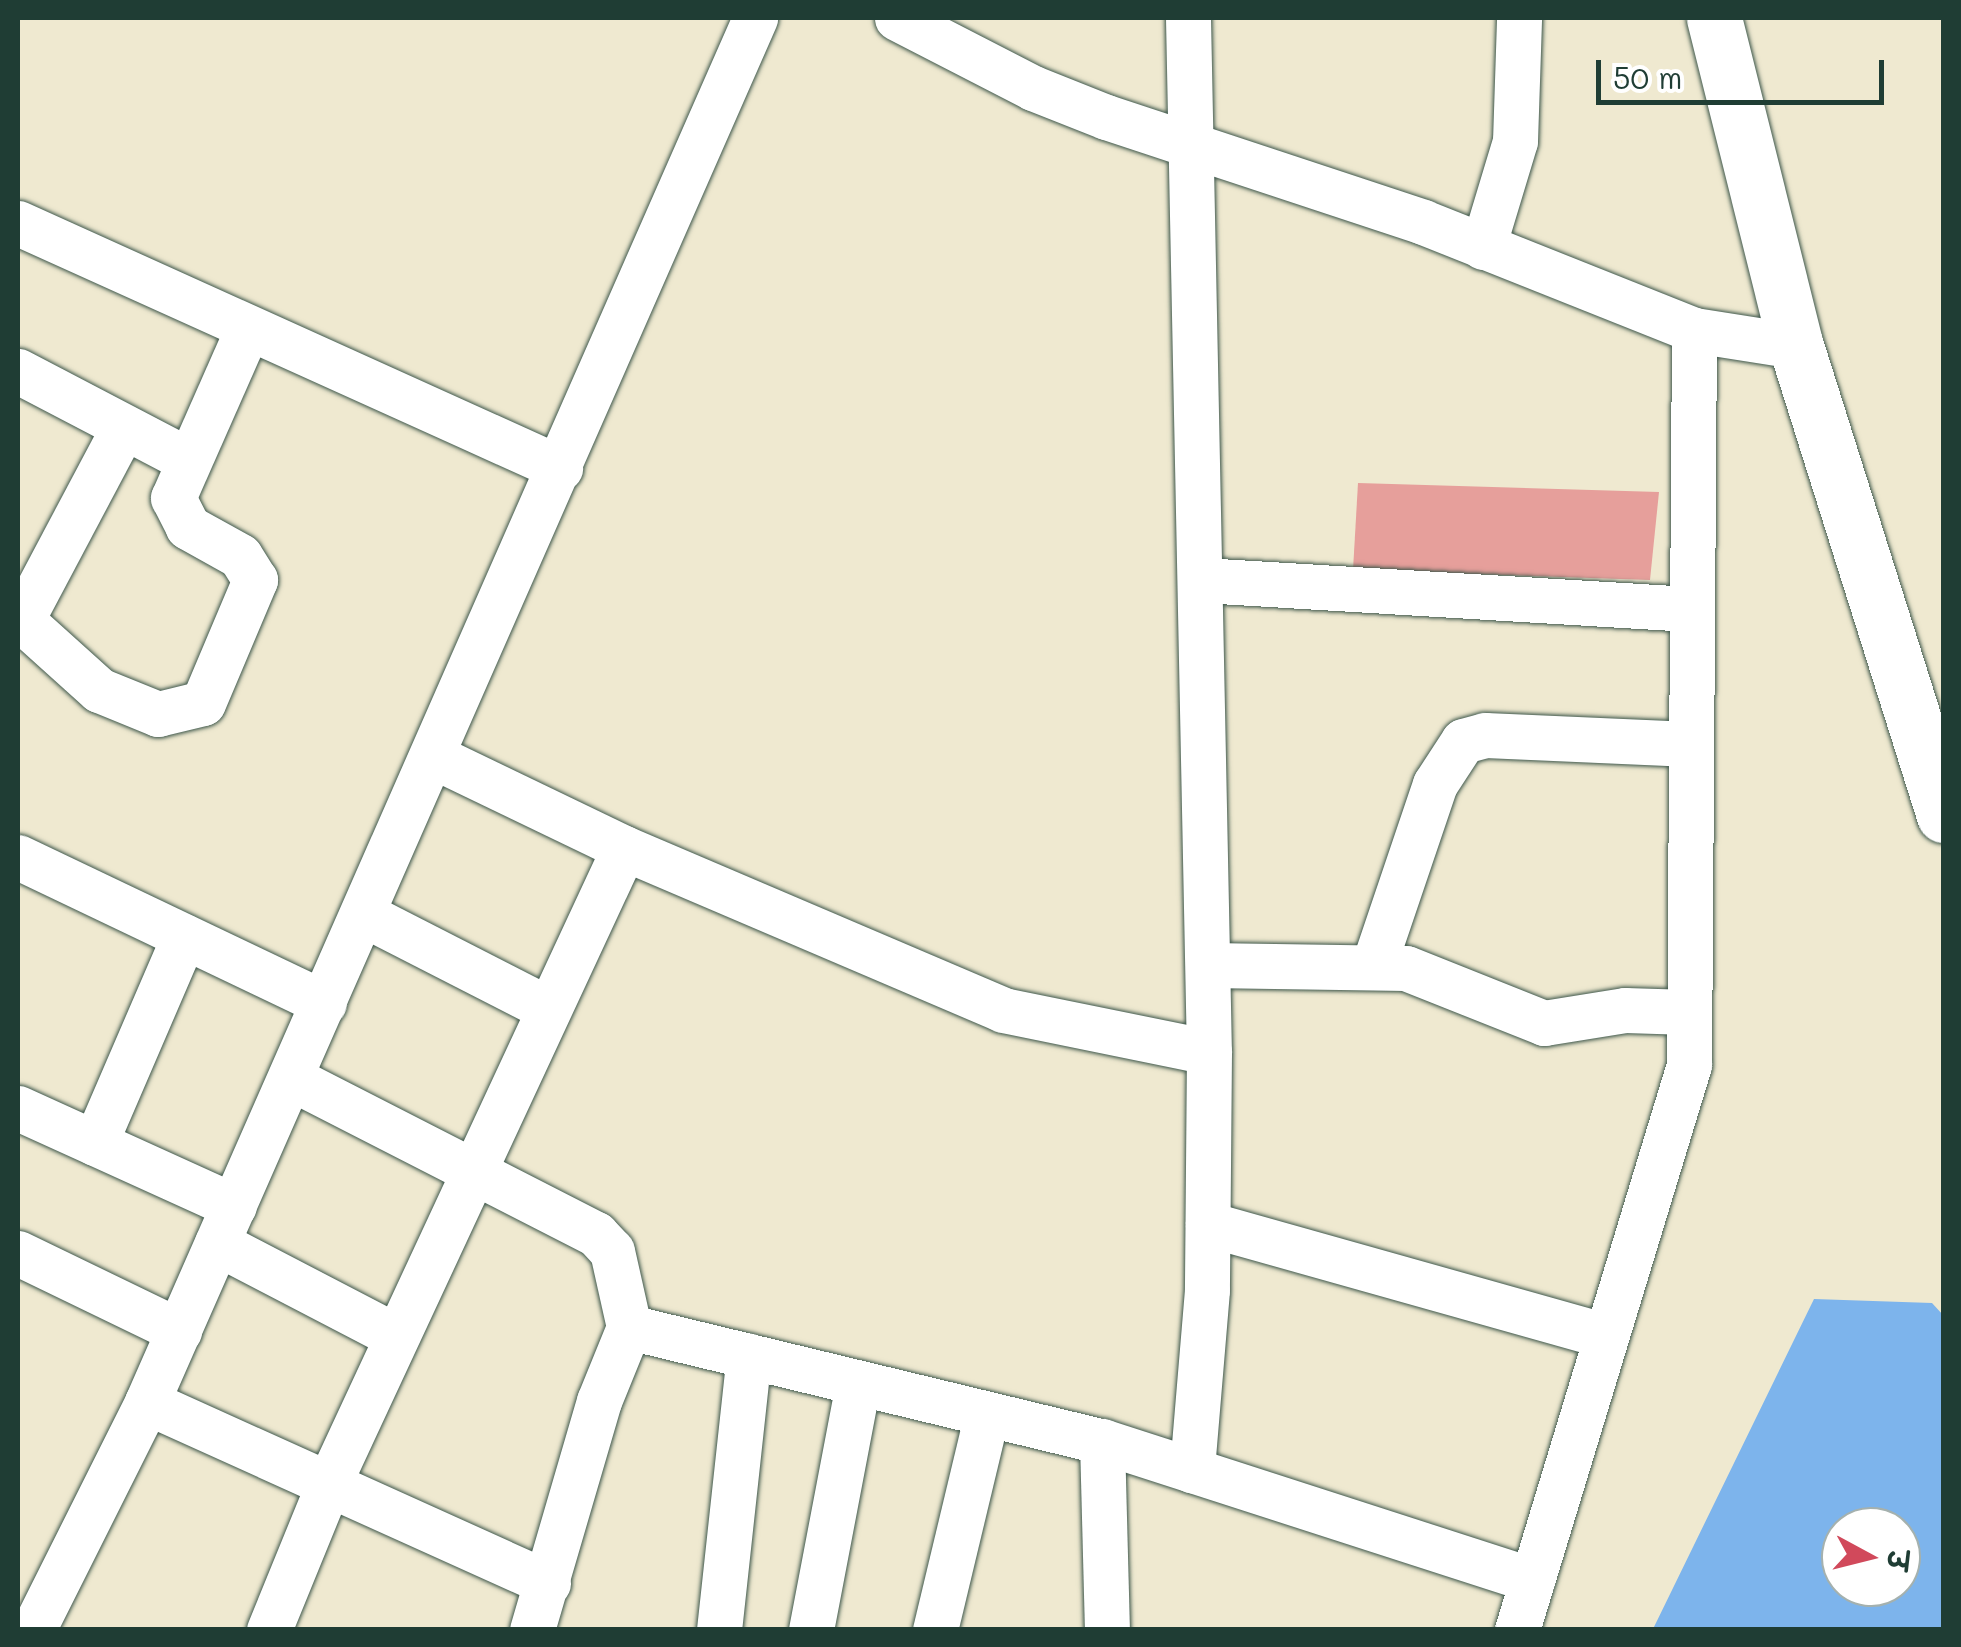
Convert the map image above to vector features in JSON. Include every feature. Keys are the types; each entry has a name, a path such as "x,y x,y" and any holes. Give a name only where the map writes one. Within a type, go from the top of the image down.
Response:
{"main road":[{"path":"1714,18 1796,346 1944,816"}],"street":[{"path":"33,1630 148,1402 756,18"},
{"path":"897,18 1033,88 1191,147 1483,247 1694,330 1796,346"},
{"path":"1188,18 1209,1052 1208,1224 1192,1470"},
{"path":"1483,247 1515,141 1519,18"},
{"path":"18,223 247,330 560,468"},
{"path":"123,428 20,618 99,690 158,714 203,703 255,580 240,556 178,515 173,498 247,330"},
{"path":"1517,1630 1689,1066 1694,330"},
{"path":"18,372 188,460"},
{"path":"1202,580 1692,610"},
{"path":"1373,967 1435,784 1464,741 1484,735 1691,744"},
{"path":"433,756 624,848 1003,1010 1209,1052"},
{"path":"270,1630 328,1483 546,1008 624,848"},
{"path":"18,859 324,1003"},
{"path":"363,914 546,1008"},
{"path":"95,1143 184,936"},
{"path":"1208,965 1373,967 1434,976 1544,1023 1625,1010 1689,1012"},
{"path":"291,1078 473,1166 596,1234 612,1250 629,1327 599,1401 532,1630"},
{"path":"18,1108 95,1143 396,1336"},
{"path":"1208,1224 1606,1336"},
{"path":"18,1253 178,1331"},
{"path":"629,1327 1102,1441 1532,1580"},
{"path":"720,1630 749,1356"},
{"path":"811,1630 858,1383"},
{"path":"148,1402 548,1583"},
{"path":"935,1630 987,1414"},
{"path":"1102,1441 1107,1630"}],"water":[{"path":"1814,1299 1932,1303 1943,1315 1943,1629 1653,1629"}],"building":[{"path":"1358,483 1659,492 1650,580 1353,570"}]}
